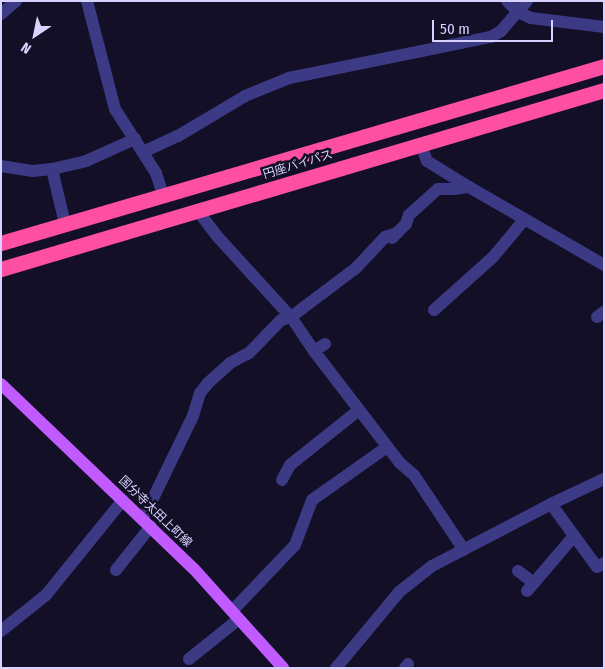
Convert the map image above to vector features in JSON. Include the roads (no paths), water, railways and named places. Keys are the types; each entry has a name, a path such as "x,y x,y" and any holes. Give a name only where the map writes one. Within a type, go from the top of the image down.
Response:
{"highway":[{"name":"円座バイパス","path":"1,243 604,66"},
{"name":"円座バイパス","path":"1,269 604,90"}],"main road":[{"name":"国分寺太田上町線","path":"1,384 147,522 283,668"}],"street":[{"path":"1,14 16,1"},
{"path":"88,1 114,109 156,173 163,195"},
{"path":"507,1 518,12 531,18 604,27"},
{"path":"144,152 178,136 245,96 281,81 310,72 490,37 501,31 526,1"},
{"path":"1,166 32,171 52,169 86,161 135,139"},
{"path":"421,144 427,161 524,220 604,265"},
{"path":"52,169 65,224"},
{"path":"116,570 147,522 193,416 200,393 208,383 230,363 248,353 281,320 291,317 356,268 385,237 393,237 406,224 409,215 438,189 468,187"},
{"path":"198,210 216,235 320,348 359,410 387,447 414,476 464,550"},
{"path":"434,310 494,256 524,220"},
{"path":"282,480 290,465 359,410"},
{"path":"189,659 235,615 295,545 312,500 387,447"},
{"path":"336,668 399,592 432,566 551,504 604,479"},
{"path":"1,631 46,595 124,500"},
{"path":"551,504 597,566 604,564"},
{"path":"518,571 530,587 574,536"}]}
